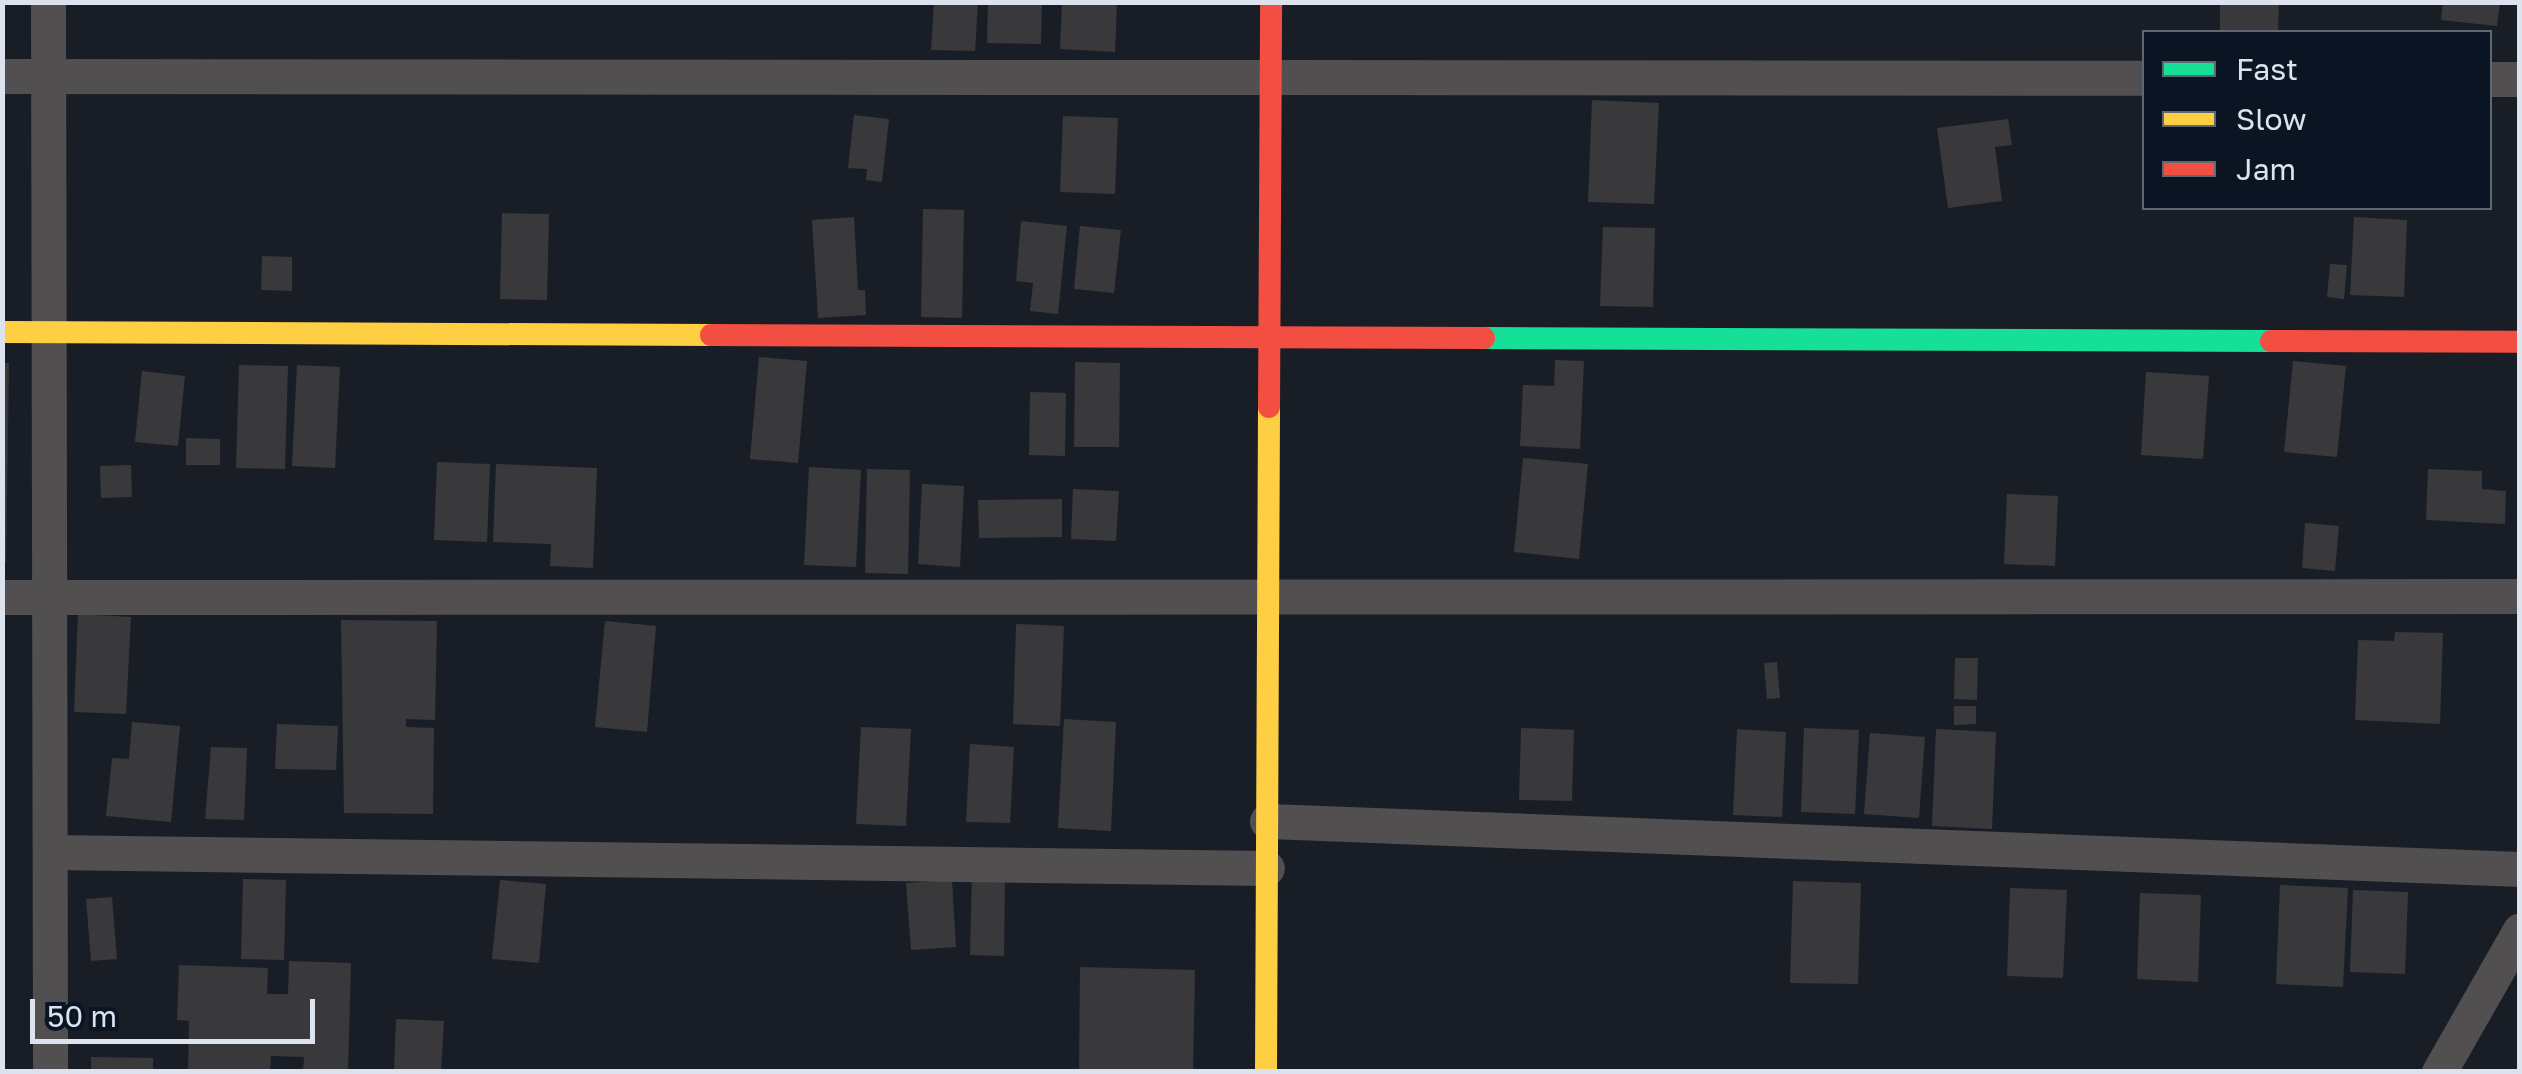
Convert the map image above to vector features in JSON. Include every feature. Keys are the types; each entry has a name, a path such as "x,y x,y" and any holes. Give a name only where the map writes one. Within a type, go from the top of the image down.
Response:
{"street":[{"path":"48,2 50,1072"},
{"path":"1266,1072 1272,2"},
{"path":"2,76 2142,78"},
{"path":"2492,79 2520,79"},
{"path":"2,332 2520,342"},
{"path":"2,596 2520,596"},
{"path":"1267,820 2520,869"},
{"path":"50,852 1266,868"},
{"path":"2439,1072 2520,930"}],"building":[{"path":"934,2 978,2 975,51 931,50"},
{"path":"988,2 1042,2 1041,44 987,43"},
{"path":"1062,2 1117,2 1115,52 1060,49"},
{"path":"2220,2 2279,2 2278,30 2220,30"},
{"path":"2443,2 2500,2 2497,26 2441,20"},
{"path":"1592,100 1659,103 1654,204 1588,202"},
{"path":"854,115 889,119 882,182 866,180 867,169 848,168"},
{"path":"1063,116 1118,118 1115,194 1060,192"},
{"path":"2008,119 2012,145 1995,147 2002,201 1948,208 1937,128"},
{"path":"923,209 964,210 962,318 921,317"},
{"path":"502,213 549,214 547,300 500,299"},
{"path":"854,217 858,290 865,290 866,315 818,318 812,220"},
{"path":"2354,217 2407,220 2404,297 2350,295"},
{"path":"1021,221 1067,226 1058,314 1030,311 1033,283 1016,281"},
{"path":"1080,226 1121,230 1114,293 1074,289"},
{"path":"1603,227 1655,228 1653,307 1600,306"},
{"path":"262,256 292,257 292,291 261,290"},
{"path":"2330,264 2347,265 2344,299 2327,297"},
{"path":"759,357 807,361 798,463 750,459"},
{"path":"1555,360 1584,361 1580,449 1520,446 1523,385 1554,386"},
{"path":"2293,361 2346,366 2337,457 2284,452"},
{"path":"1075,362 1120,363 1119,447 1074,447"},
{"path":"2,363 9,363 6,562 2,562"},
{"path":"239,365 288,366 285,469 236,468"},
{"path":"297,365 340,367 335,468 292,466"},
{"path":"142,371 185,376 178,446 135,442"},
{"path":"2146,372 2209,376 2203,459 2141,455"},
{"path":"1030,392 1066,393 1065,456 1029,455"},
{"path":"186,438 220,439 220,465 186,465"},
{"path":"1523,458 1588,464 1579,559 1514,552"},
{"path":"437,462 490,464 487,542 434,540"},
{"path":"496,464 597,468 593,568 550,566 551,544 493,542"},
{"path":"131,465 132,497 101,498 100,466"},
{"path":"809,467 861,470 856,567 804,565"},
{"path":"867,469 910,470 908,574 865,573"},
{"path":"2428,469 2482,471 2482,489 2506,491 2505,524 2426,520"},
{"path":"922,484 964,486 960,567 918,564"},
{"path":"1073,489 1119,491 1116,541 1071,539"},
{"path":"2007,494 2058,496 2055,566 2004,564"},
{"path":"1062,499 1062,537 979,538 978,500"},
{"path":"2305,523 2339,526 2335,571 2302,568"},
{"path":"78,614 131,617 126,714 74,712"},
{"path":"341,620 437,621 435,720 406,719 406,727 434,728 433,814 344,813"},
{"path":"605,621 656,626 647,732 595,727"},
{"path":"1016,624 1064,626 1060,726 1013,724"},
{"path":"2395,632 2443,633 2440,724 2355,720 2358,640 2394,641"},
{"path":"1955,658 1978,658 1977,700 1954,699"},
{"path":"1777,662 1780,698 1767,699 1764,663"},
{"path":"1954,706 1976,706 1976,724 1954,725"},
{"path":"1064,719 1116,722 1111,831 1058,828"},
{"path":"132,722 180,726 171,822 106,816 112,758 129,759"},
{"path":"277,724 338,726 336,770 275,769"},
{"path":"861,727 911,729 906,826 856,824"},
{"path":"1521,728 1574,730 1572,801 1519,800"},
{"path":"1804,728 1859,730 1855,814 1801,812"},
{"path":"1737,729 1786,732 1782,817 1733,815"},
{"path":"1936,729 1996,732 1992,829 1932,826"},
{"path":"1870,733 1925,737 1919,818 1864,814"},
{"path":"970,744 1014,747 1010,823 966,822"},
{"path":"211,747 247,748 244,820 205,819"},
{"path":"972,874 1005,874 1004,956 970,955"},
{"path":"243,879 286,880 284,960 241,959"},
{"path":"500,880 546,884 539,963 492,959"},
{"path":"952,880 956,947 911,950 906,883"},
{"path":"1793,881 1861,883 1858,984 1790,983"},
{"path":"2280,885 2348,888 2343,987 2276,984"},
{"path":"2010,888 2067,890 2063,978 2007,976"},
{"path":"2353,890 2408,892 2405,974 2350,972"},
{"path":"2140,893 2201,895 2198,982 2137,979"},
{"path":"112,897 117,959 91,961 86,899"},
{"path":"289,961 351,963 348,1072 303,1072 304,1057 271,1056 270,1072 188,1072 189,1021 177,1020 179,965 268,968 267,994 288,994"},
{"path":"1080,967 1195,970 1193,1072 1079,1072"},
{"path":"396,1019 444,1021 441,1072 394,1072"},
{"path":"91,1057 153,1058 153,1072 91,1072"}],"traffic: fast":[{"path":"1484,338 2271,341"}],"traffic: slow":[{"path":"2,332 711,335"},
{"path":"1266,1072 1269,407"}],"traffic: jam":[{"path":"1269,407 1271,2"},
{"path":"711,335 1484,338"},
{"path":"2271,341 2520,342"}]}
